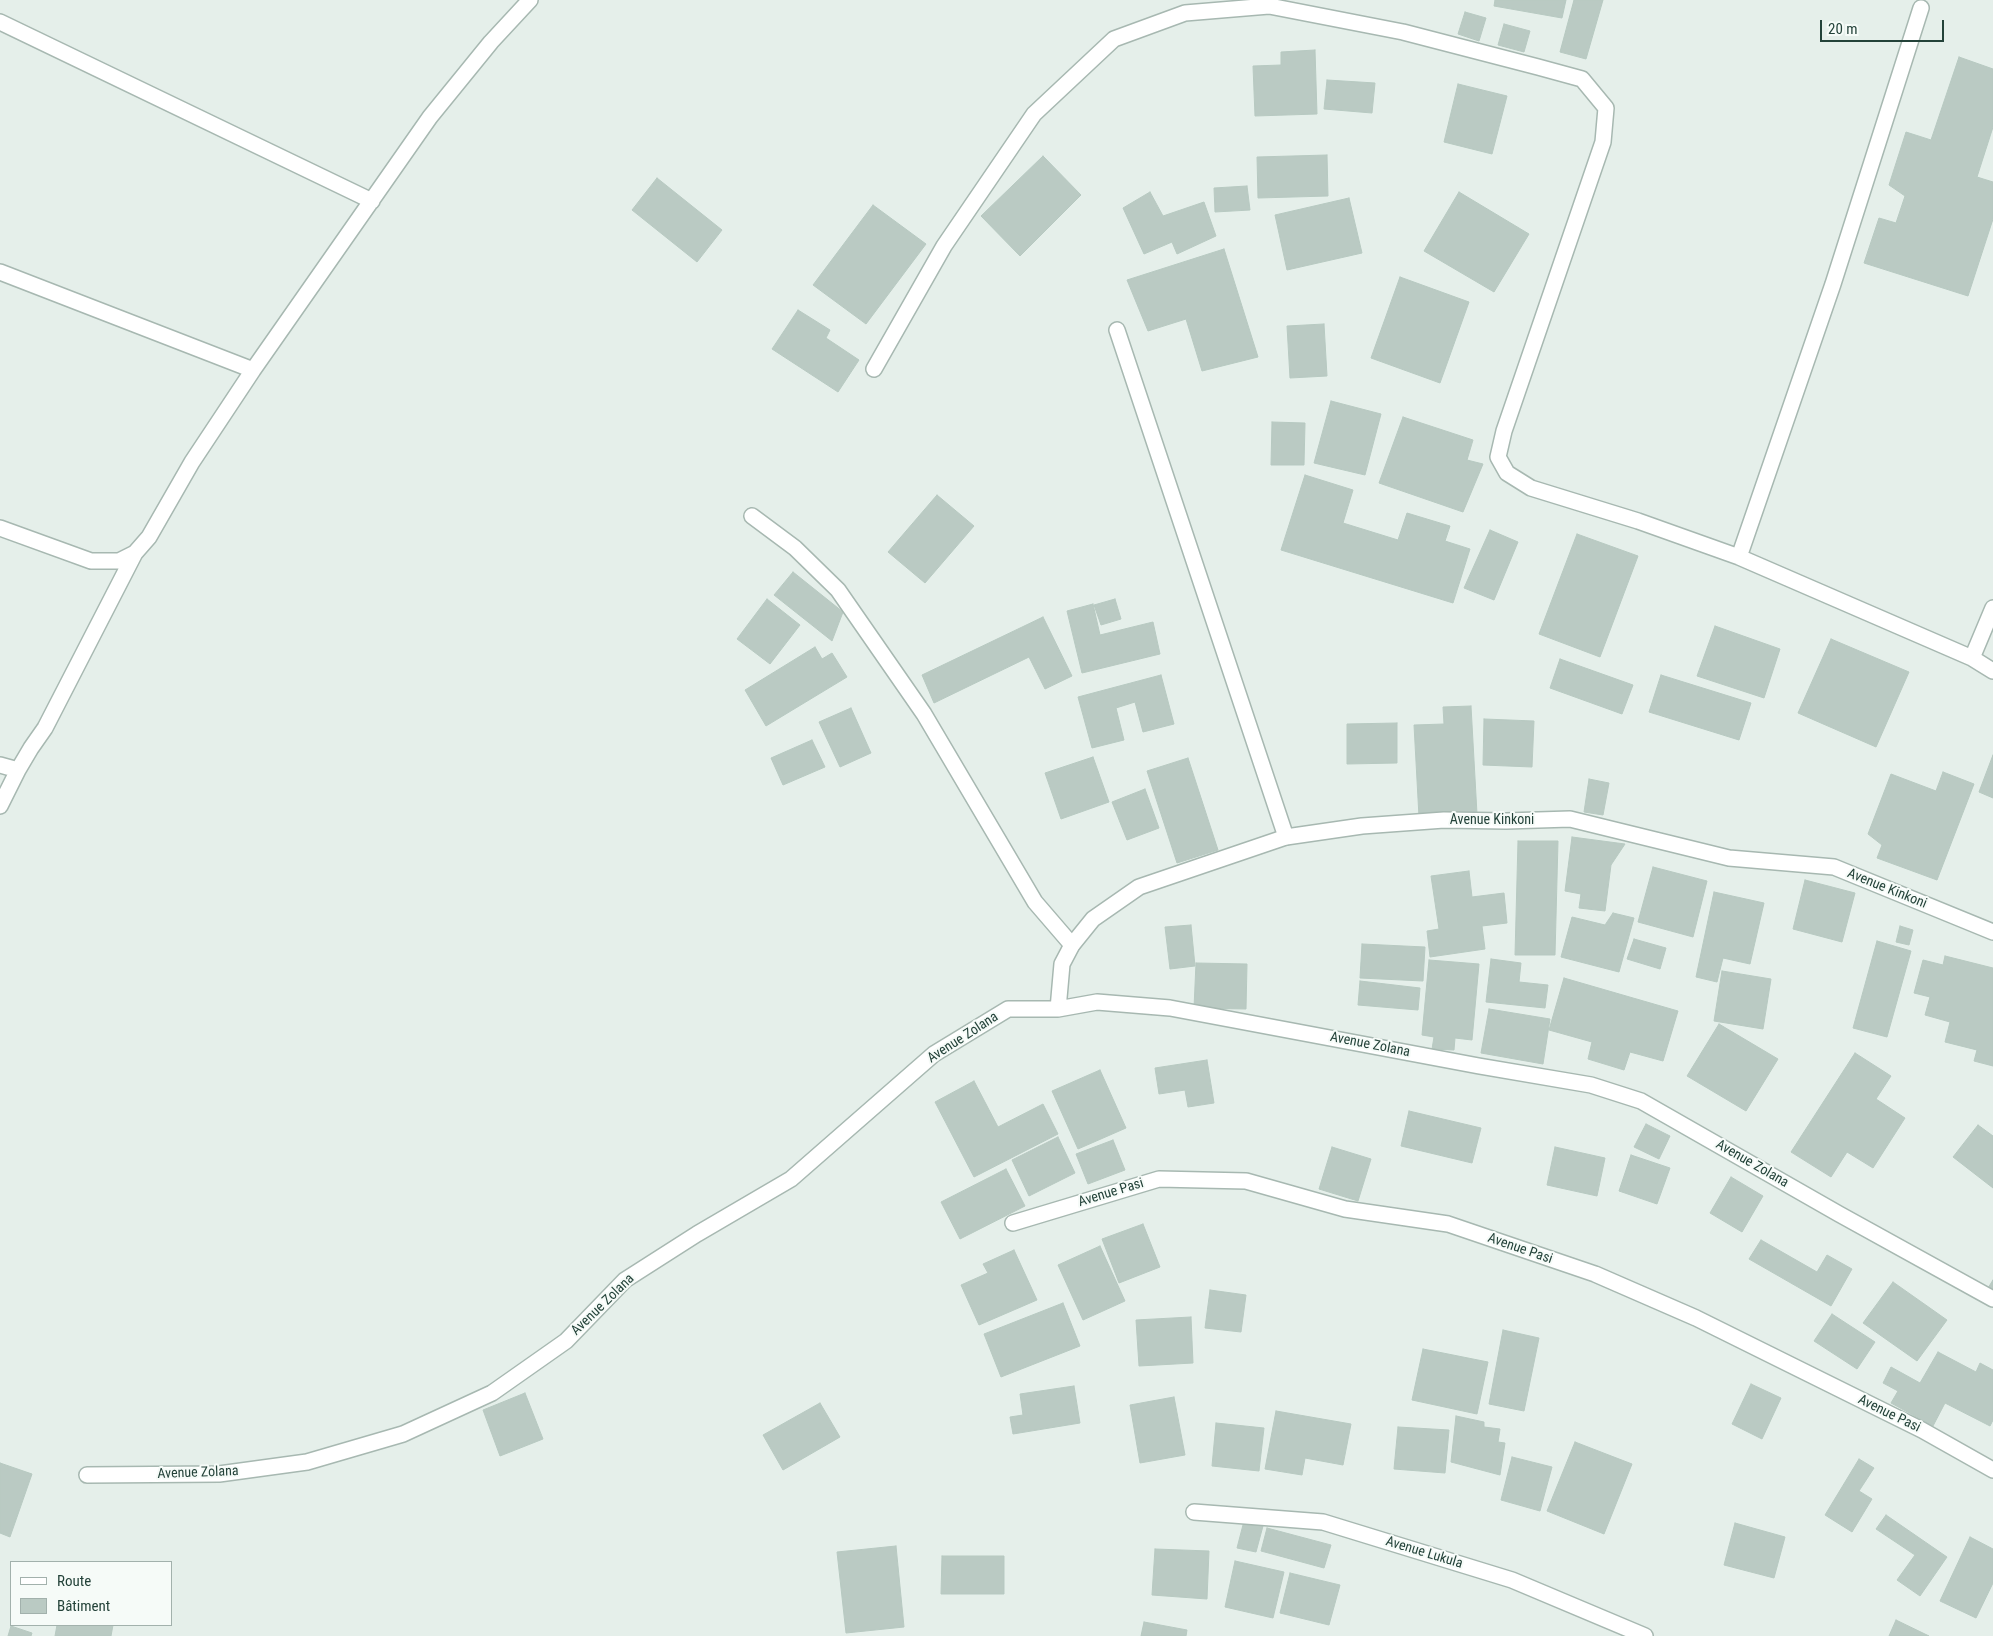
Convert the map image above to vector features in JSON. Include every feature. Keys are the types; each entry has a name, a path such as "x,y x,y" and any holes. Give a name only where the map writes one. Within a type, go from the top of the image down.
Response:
{"street":[{"path":"0,806 18,770 45,728 135,553 150,537 192,462 253,370 430,117 491,42 530,0"},
{"path":"874,369 944,246 1034,114 1114,39 1185,13 1269,6 1404,32 1582,79 1606,108 1603,142 1504,431 1498,457 1507,472 1531,488 1638,521 1739,557 1972,658 1993,671"},
{"path":"1739,557 1833,284 1921,8"},
{"path":"0,22 372,201"},
{"path":"0,272 253,370"},
{"path":"1117,330 1286,837"},
{"path":"752,516 795,548 838,590 924,714 1035,902 1072,946"},
{"path":"0,528 91,561 119,562 135,553"},
{"path":"1972,658 1993,608"},
{"path":"0,764 18,770"},
{"name":"Avenue Kinkoni","path":"1058,1009 1062,964 1072,946 1093,919 1140,887 1286,837 1362,826 1444,820 1506,821 1570,818 1730,858 1834,867 1993,932"},
{"name":"Avenue Zolana","path":"87,1475 219,1474 307,1462 403,1434 492,1393 566,1341 625,1280 697,1234 791,1179 934,1054 1008,1009 1058,1009 1097,1002 1170,1008 1591,1085 1641,1101 1993,1299"},
{"name":"Avenue Pasi","path":"1013,1222 1159,1179 1246,1181 1345,1209 1448,1224 1595,1274 1696,1318 1922,1430 1993,1470"},
{"name":"Avenue Lukula","path":"1194,1512 1323,1522 1512,1580 1644,1636"}],"building":[{"path":"1495,0 1566,0 1562,18 1494,6"},
{"path":"1574,0 1603,0 1586,59 1560,52"},
{"path":"1465,12 1486,18 1479,41 1458,34"},
{"path":"1504,24 1530,31 1524,52 1498,45"},
{"path":"1315,50 1317,114 1255,116 1253,66 1281,65 1281,52"},
{"path":"1959,57 1993,69 1993,127 1977,177 1993,182 1993,219 1968,296 1864,263 1879,218 1896,223 1905,196 1889,185 1906,132 1931,140"},
{"path":"1327,80 1375,83 1372,113 1324,109"},
{"path":"1458,84 1507,96 1492,154 1444,142"},
{"path":"1327,155 1328,196 1258,198 1257,157"},
{"path":"1043,156 1081,195 1020,256 981,216"},
{"path":"657,178 722,230 697,262 632,210"},
{"path":"1247,186 1250,210 1215,212 1214,188"},
{"path":"1150,192 1163,216 1204,202 1216,236 1177,254 1172,242 1144,254 1123,208"},
{"path":"1459,192 1529,234 1494,292 1424,251"},
{"path":"1349,198 1362,253 1287,270 1275,215"},
{"path":"873,205 926,244 866,324 813,285"},
{"path":"1224,249 1258,357 1202,371 1186,319 1148,331 1127,280"},
{"path":"1400,277 1469,302 1440,383 1371,358"},
{"path":"798,310 830,330 826,338 859,360 838,392 772,349"},
{"path":"1324,324 1327,376 1290,378 1287,326"},
{"path":"1331,401 1381,414 1365,475 1314,463"},
{"path":"1403,417 1473,440 1467,460 1483,464 1463,512 1379,483"},
{"path":"1272,422 1305,423 1304,465 1271,465"},
{"path":"1305,475 1353,490 1343,523 1398,540 1407,513 1450,526 1445,541 1470,549 1453,603 1281,550"},
{"path":"937,495 974,526 925,583 888,552"},
{"path":"1490,530 1518,542 1494,600 1464,588"},
{"path":"1577,534 1638,556 1600,657 1539,634"},
{"path":"793,572 843,612 832,641 774,595"},
{"path":"767,599 800,625 770,664 737,639"},
{"path":"1115,599 1121,619 1101,625 1094,605"},
{"path":"1093,604 1100,635 1153,622 1160,654 1082,673 1067,611"},
{"path":"1043,617 1072,676 1045,689 1029,657 934,703 922,675"},
{"path":"1715,626 1780,649 1764,698 1697,676"},
{"path":"1831,639 1909,672 1876,747 1798,713"},
{"path":"815,647 822,659 832,653 847,677 766,726 745,690"},
{"path":"1560,659 1633,685 1622,714 1550,688"},
{"path":"1161,675 1174,724 1143,732 1135,702 1116,708 1124,740 1092,748 1078,697"},
{"path":"1661,675 1751,703 1739,740 1649,712"},
{"path":"1471,706 1477,814 1419,817 1414,725 1444,724 1443,707"},
{"path":"851,708 871,753 840,767 819,722"},
{"path":"1484,719 1534,721 1532,767 1483,765"},
{"path":"1397,723 1397,763 1347,764 1347,724"},
{"path":"812,740 825,767 783,785 771,758"},
{"path":"1993,755 1993,798 1979,792"},
{"path":"1093,757 1109,802 1061,819 1045,773"},
{"path":"1188,758 1218,850 1177,863 1147,771"},
{"path":"1943,772 1974,784 1937,880 1877,858 1882,845 1868,834 1891,774 1936,791"},
{"path":"1589,779 1609,783 1603,815 1584,812"},
{"path":"1145,789 1159,828 1127,840 1112,802"},
{"path":"1572,837 1625,844 1611,865 1605,911 1579,908 1581,894 1565,891"},
{"path":"1518,841 1558,841 1555,955 1515,955"},
{"path":"1653,867 1707,881 1693,937 1638,922"},
{"path":"1469,871 1472,897 1504,893 1507,923 1482,926 1485,949 1430,957 1427,931 1439,929 1431,876"},
{"path":"1805,880 1855,893 1842,942 1793,929"},
{"path":"1714,892 1764,903 1750,964 1723,958 1717,982 1696,977"},
{"path":"1613,913 1634,918 1619,972 1561,957 1572,917 1605,925"},
{"path":"1191,925 1195,966 1170,969 1165,927"},
{"path":"1900,926 1913,930 1909,945 1896,942"},
{"path":"1634,939 1666,948 1660,969 1627,959"},
{"path":"1877,941 1911,951 1887,1037 1853,1028"},
{"path":"1362,944 1425,947 1423,981 1360,978"},
{"path":"1945,956 1993,968 1993,1066 1974,1061 1977,1050 1945,1042 1950,1022 1925,1015 1930,997 1914,993 1923,960 1943,965"},
{"path":"1491,959 1521,963 1519,982 1548,985 1545,1008 1486,1002"},
{"path":"1429,960 1479,964 1472,1040 1455,1038 1454,1050 1432,1049 1434,1037 1422,1035"},
{"path":"1196,963 1247,964 1246,1009 1194,1008"},
{"path":"1722,971 1771,979 1763,1029 1714,1021"},
{"path":"1564,978 1678,1011 1663,1061 1630,1052 1624,1070 1588,1059 1592,1042 1549,1030"},
{"path":"1360,981 1420,988 1418,1010 1358,1005"},
{"path":"1489,1009 1550,1019 1543,1064 1481,1053"},
{"path":"1719,1024 1778,1059 1746,1111 1687,1076"},
{"path":"1855,1053 1891,1076 1876,1099 1905,1118 1873,1168 1847,1152 1831,1177 1791,1152"},
{"path":"1207,1060 1214,1103 1188,1107 1185,1090 1159,1094 1155,1068"},
{"path":"1100,1070 1126,1128 1078,1149 1052,1091"},
{"path":"974,1081 998,1127 1043,1104 1058,1134 974,1177 935,1102"},
{"path":"1409,1111 1481,1128 1472,1163 1401,1146"},
{"path":"1646,1124 1670,1136 1659,1159 1634,1147"},
{"path":"1978,1125 1993,1136 1993,1188 1953,1157"},
{"path":"1058,1137 1075,1173 1029,1196 1012,1160"},
{"path":"1113,1140 1125,1170 1088,1184 1076,1154"},
{"path":"1332,1147 1371,1159 1358,1201 1319,1189"},
{"path":"1555,1147 1605,1158 1597,1196 1547,1185"},
{"path":"1631,1155 1670,1168 1657,1204 1619,1191"},
{"path":"1006,1169 1025,1206 960,1239 941,1202"},
{"path":"1731,1177 1763,1196 1742,1232 1710,1213"},
{"path":"1143,1224 1160,1267 1119,1283 1102,1239"},
{"path":"1761,1240 1817,1272 1827,1255 1852,1269 1831,1306 1749,1259"},
{"path":"1100,1246 1125,1301 1083,1320 1058,1265"},
{"path":"1014,1250 1037,1300 979,1325 961,1285 988,1273 983,1264"},
{"path":"1993,1280 1993,1291 1988,1288"},
{"path":"1893,1282 1947,1320 1917,1361 1863,1323"},
{"path":"1210,1290 1246,1295 1241,1332 1205,1328"},
{"path":"1063,1303 1080,1346 1001,1377 984,1334"},
{"path":"1832,1314 1875,1342 1857,1369 1814,1341"},
{"path":"1191,1317 1193,1363 1139,1366 1136,1320"},
{"path":"1503,1330 1539,1338 1524,1411 1489,1404"},
{"path":"1423,1349 1488,1362 1477,1414 1412,1400"},
{"path":"1938,1352 1976,1372 1980,1363 1993,1370 1993,1420 1990,1426 1945,1403 1933,1426 1891,1403 1898,1391 1883,1383 1891,1367 1920,1383"},
{"path":"1751,1384 1781,1398 1762,1439 1732,1424"},
{"path":"1074,1386 1080,1423 1013,1434 1010,1417 1023,1415 1020,1394"},
{"path":"525,1393 543,1439 500,1456 483,1410"},
{"path":"1174,1397 1185,1455 1140,1463 1130,1405"},
{"path":"820,1403 840,1437 783,1470 763,1435"},
{"path":"1276,1411 1351,1424 1343,1465 1305,1458 1302,1475 1265,1469"},
{"path":"1456,1416 1484,1422 1484,1427 1500,1429 1498,1442 1505,1443 1500,1475 1451,1462"},
{"path":"1216,1423 1264,1428 1259,1471 1212,1466"},
{"path":"1398,1427 1449,1430 1445,1473 1394,1469"},
{"path":"1575,1442 1632,1464 1604,1534 1547,1511"},
{"path":"1512,1457 1552,1467 1540,1511 1501,1500"},
{"path":"1859,1459 1874,1468 1859,1491 1872,1499 1852,1532 1825,1515"},
{"path":"0,1463 32,1474 10,1537 0,1533"},
{"path":"1886,1515 1947,1557 1920,1596 1897,1580 1915,1555 1876,1529"},
{"path":"1244,1521 1263,1526 1256,1552 1237,1548"},
{"path":"1735,1523 1785,1537 1774,1578 1724,1565"},
{"path":"1267,1528 1331,1545 1324,1568 1261,1551"},
{"path":"1970,1537 1993,1549 1993,1583 1976,1618 1940,1601"},
{"path":"896,1546 904,1627 846,1633 837,1552"},
{"path":"1155,1549 1209,1551 1207,1599 1152,1595"},
{"path":"942,1556 1004,1556 1004,1594 941,1594"},
{"path":"1235,1561 1284,1572 1273,1618 1225,1607"},
{"path":"1290,1573 1340,1585 1329,1625 1280,1613"},
{"path":"1896,1620 1929,1636 1889,1636"},
{"path":"1144,1622 1187,1630 1186,1636 1141,1636"},
{"path":"11,1626 32,1633 31,1636 8,1636"},
{"path":"57,1626 113,1626 111,1636 55,1636"}]}
